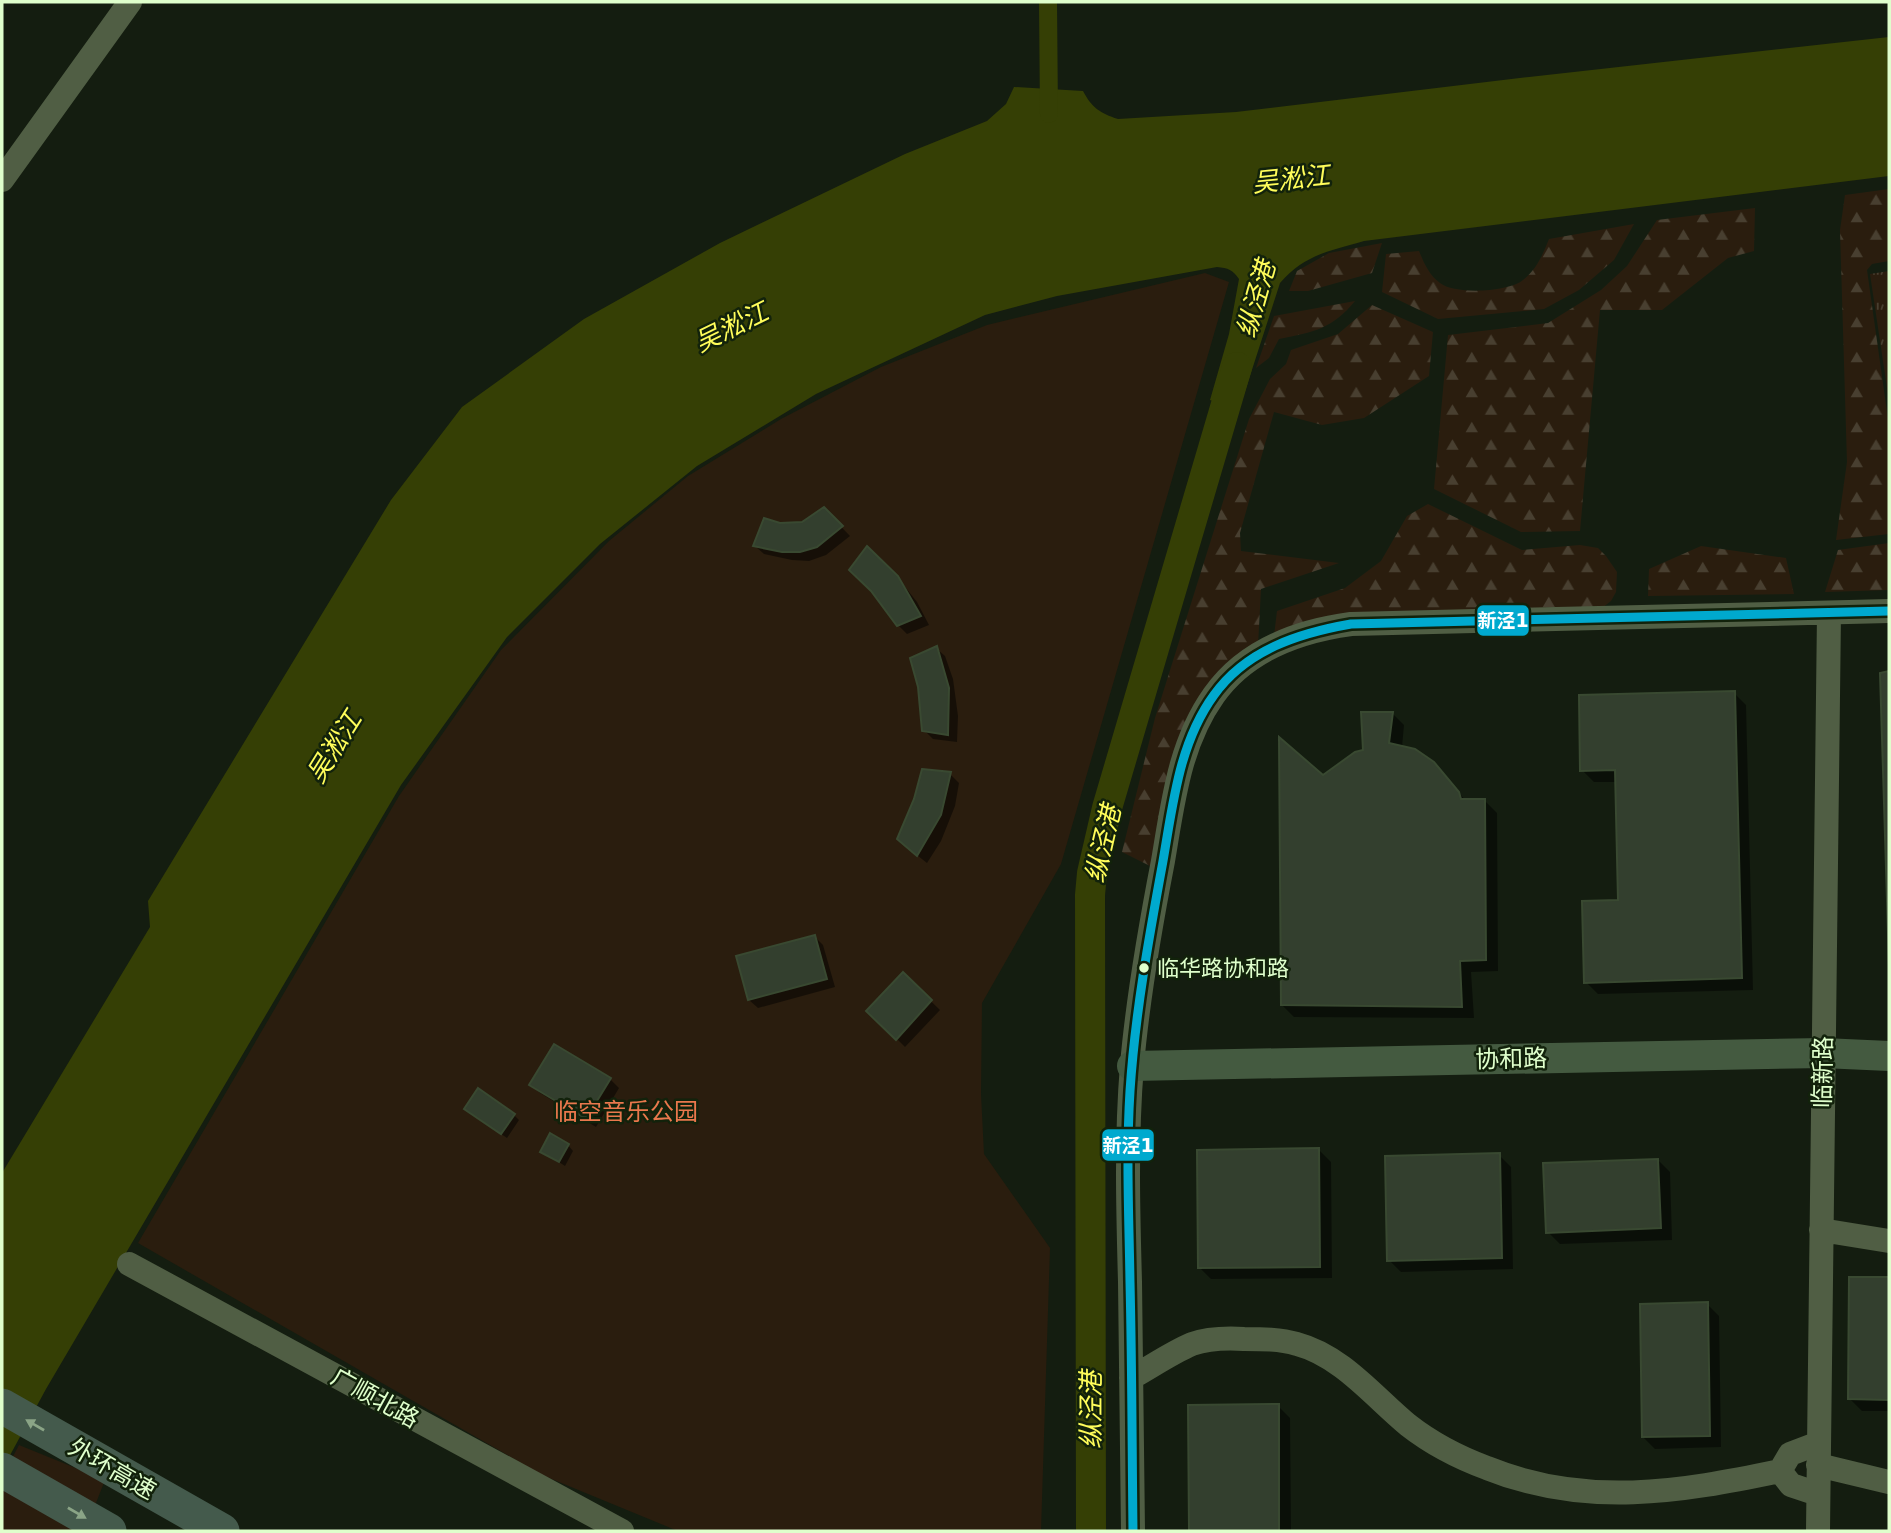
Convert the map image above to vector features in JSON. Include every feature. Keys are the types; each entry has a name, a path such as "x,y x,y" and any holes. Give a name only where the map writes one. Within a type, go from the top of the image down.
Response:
{"highway":[{"name":"外环高速","path":"2,1406 222,1531"},
{"path":"2,1470 109,1531"}],"main road":[{"name":"协和路","path":"1132,1066 1824,1052 1889,1056"}],"street":[{"path":"2,180 130,2"},
{"path":"1133,1531 1128,1180 1132,1066 1150,928 1176,787 1188,743 1206,708 1224,683 1246,663 1297,635 1331,626 1889,611"},
{"name":"临新路","path":"1818,1531 1829,613"},
{"path":"1821,1230 1889,1241"},
{"name":"广顺北路","path":"129,1264 622,1531"},
{"path":"1131,1378 1194,1343 1220,1338 1271,1339 1299,1344 1322,1355 1354,1377 1410,1427 1444,1448 1526,1482 1569,1490 1621,1494 1705,1486 1780,1471 1790,1454 1819,1454 1889,1482"},
{"path":"1780,1471 1791,1485 1818,1494"}],"green space":[{"path":"1889,189 1889,261 1872,264 1867,270 1889,426 1889,534 1836,540 1847,462 1840,230 1845,195"},
{"path":"1755,208 1754,251 1728,258 1662,310 1600,310 1580,531 1521,532 1434,489 1448,335 1548,323 1601,290 1627,266 1657,220"},
{"path":"1634,224 1614,260 1579,290 1544,309 1438,319 1382,292 1386,254 1419,251 1433,276 1447,287 1495,289 1516,284 1528,276 1539,261 1549,239"},
{"path":"1382,243 1372,273 1308,291 1289,291 1297,271 1329,253"},
{"path":"1889,271 1889,401 1870,274"},
{"name":"临空音乐公园","path":"1205,273 1229,282 1061,864 982,1003 981,1094 984,1154 1050,1248 1041,1531 678,1531 542,1475 138,1243 399,796 501,650 609,541 688,476 781,419 881,367 987,325"},
{"path":"1355,301 1338,318 1322,328 1279,339 1269,358 1256,368 1274,316"},
{"path":"1372,305 1433,332 1429,376 1364,418 1322,425 1274,412 1240,533 1241,551 1339,563 1261,589 1258,646 1216,678 1154,868 1122,852 1155,718 1249,419 1270,379 1286,364 1291,350 1338,334"},
{"path":"1428,504 1522,550 1580,545 1598,548 1617,572 1616,592 1611,601 1602,608 1274,636 1277,611 1345,588 1381,561 1407,516"},
{"path":"1889,543 1889,590 1825,592 1838,550"},
{"path":"1701,546 1786,558 1794,594 1648,596 1649,569"},
{"path":"19,1445 105,1480 85,1531 2,1531 2,1477"}],"water":[{"name":"吴淞江","path":"1889,37 1889,176 1364,241 1328,251 1298,266 1280,283 1239,410 1210,400 1229,334 1239,279 1230,270 1217,267 1057,296 985,315 816,394 697,466 600,544 507,637 401,785 46,1389 2,1470 2,1173 150,927 148,901 391,500 462,407 584,319 720,243 905,154 987,121 1006,104 1014,87 1083,91 1097,109 1118,119 1236,112"}],"building":[{"path":"824,507 843,526 817,547 800,552 782,552 753,546 764,518 780,523 802,522"},
{"path":"867,546 898,576 921,616 897,626 871,591 849,570"},
{"path":"937,646 949,688 948,735 922,731 918,687 910,658"},
{"path":"1889,671 1889,966 1880,673"},
{"path":"1735,691 1742,978 1584,983 1582,901 1618,900 1615,770 1580,771 1579,695"},
{"path":"1361,712 1393,712 1389,743 1415,749 1434,762 1459,792 1461,799 1485,799 1486,960 1460,961 1462,1007 1281,1005 1279,737 1323,775 1355,752 1363,750"},
{"path":"922,769 951,772 941,815 917,856 897,839 914,799"},
{"path":"815,935 827,979 748,1000 736,956"},
{"path":"903,972 932,1000 896,1040 866,1011"},
{"path":"554,1044 611,1078 586,1119 529,1085"},
{"path":"478,1088 515,1114 501,1134 464,1109"},
{"path":"550,1133 569,1144 559,1162 540,1152"},
{"path":"1319,1148 1320,1267 1198,1268 1197,1150"},
{"path":"1500,1153 1502,1258 1387,1261 1385,1156"},
{"path":"1658,1159 1661,1228 1546,1233 1543,1163"},
{"path":"1849,1277 1889,1277 1889,1400 1848,1399"},
{"path":"1708,1302 1710,1436 1642,1437 1640,1304"},
{"path":"1279,1404 1279,1531 1189,1531 1188,1405"}],"waterway":[{"path":"1048,2 1049,114"},
{"name":"纵泾港","path":"1091,1531 1092,873 1107,808 1237,367"}],"transit line":[{"name":"新泾1","path":"1133,1531 1128,1163 1135,1033 1179,775 1202,714 1227,679 1242,666 1275,646 1312,633 1351,624 1889,611"}],"place":[{"name":"临华路协和路","path":"1144,968"}]}
